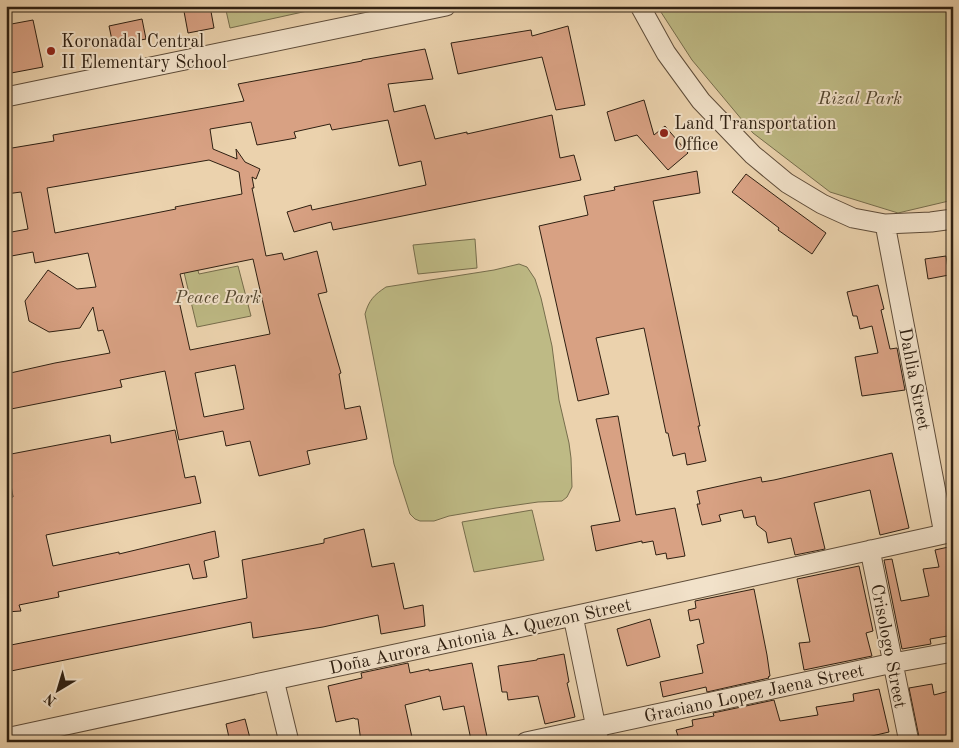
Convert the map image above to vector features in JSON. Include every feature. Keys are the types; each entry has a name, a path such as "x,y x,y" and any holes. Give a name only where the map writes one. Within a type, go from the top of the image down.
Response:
{"street":[{"path":"6,97 446,6"},
{"path":"640,6 666,53 702,101 753,155 787,183 822,204 854,218 885,224 953,219"},
{"name":"Dahlia Street","path":"885,224 949,533"},
{"name":"Doña Aurora Antonia A. Quezon Street","path":"6,738 949,533"},
{"name":"Crisologo Street","path":"870,550 909,742"},
{"path":"573,616 598,735"},
{"name":"Graciano Lopez Jaena Street","path":"526,742 598,735 893,663 953,652"},
{"path":"274,680 289,742"}],"green space":[{"path":"225,6 330,6 230,28"},
{"name":"Rizal Park","path":"657,6 952,6 953,200 898,213 830,192 753,133 692,60"},
{"path":"475,239 477,268 418,274 413,245"},
{"name":"Peace Park","path":"196,264 199,274 238,266 251,316 197,327 183,268"},
{"path":"519,264 527,267 535,279 541,298 552,346 559,400 569,443 572,487 567,497 562,501 538,502 449,516 434,521 420,521 410,514 394,464 365,314 368,305 372,298 386,287 494,270"},
{"path":"532,510 544,560 474,572 462,522"}],"building":[{"path":"183,6 210,6 214,28 188,33"},
{"path":"142,19 146,39 113,45 109,26"},
{"path":"33,20 43,67 6,74 6,25"},
{"path":"568,26 585,105 556,110 542,57 458,74 451,43 531,30 532,36"},
{"path":"425,49 433,79 388,84 394,112 425,105 435,139 467,132 467,134 552,115 560,158 574,155 581,180 333,230 331,222 294,232 287,212 311,205 312,210 426,185 421,161 399,166 388,120 332,130 330,124 294,132 296,138 257,145 251,122 210,129 213,149 237,159 236,149 245,162 260,169 256,179 252,177 254,188 252,188 266,256 282,253 284,260 317,251 327,292 318,294 341,373 339,374 345,409 360,406 367,439 307,451 310,464 259,476 250,441 226,446 223,431 179,440 165,371 120,380 122,387 6,410 6,374 110,353 103,330 98,331 93,307 80,328 49,332 29,321 25,301 48,270 77,289 96,287 88,253 35,263 33,252 6,257 6,233 28,229 21,192 6,194 6,149 54,141 53,135 244,101 238,84","holes":["209,160 239,172 242,194 55,233 47,188","253,259 270,334 190,350 177,292 184,290 180,274","235,365 244,409 204,417 195,373"]},
{"path":"644,100 654,135 665,126 688,153 668,170 637,135 615,141 607,112"},
{"path":"697,171 700,193 653,201 706,461 687,465 685,453 673,456 668,433 666,433 644,328 596,338 609,394 578,401 539,226 588,215 584,196 615,190 614,187"},
{"path":"746,174 826,233 812,254 778,230 779,228 732,192"},
{"path":"946,256 949,275 928,279 925,259"},
{"path":"878,285 884,309 881,310 890,349 897,348 905,390 862,396 855,357 878,353 872,326 860,329 857,316 853,316 847,292"},
{"path":"618,416 636,515 675,508 685,556 667,559 666,553 656,555 653,541 642,543 642,541 596,551 591,526 620,521 596,419"},
{"path":"175,430 185,478 195,476 201,503 46,535 53,566 119,552 119,554 215,531 219,557 204,561 207,577 193,579 189,564 58,592 59,597 19,605 21,611 6,612 6,498 13,497 6,455 110,435 111,443"},
{"path":"892,453 909,528 880,535 870,490 814,503 825,549 795,555 791,538 768,543 766,532 757,525 755,516 744,518 742,510 719,515 721,521 702,525 697,504 700,504 697,491 761,477 762,482 774,480"},
{"path":"364,529 372,567 394,563 404,609 423,605 425,626 381,634 378,615 323,627 253,638 251,622 11,671 6,646 247,598 242,560 324,543 324,539"},
{"path":"953,546 953,635 930,639 931,644 902,649 884,560 892,559 901,601 929,596 923,569 939,567 935,550"},
{"path":"859,566 873,631 866,633 872,656 804,670 799,643 810,642 797,579"},
{"path":"754,589 767,655 769,678 707,692 706,687 663,697 660,682 703,673 697,645 704,643 699,619 690,621 688,610 696,608 695,601"},
{"path":"650,619 660,657 627,666 617,629"},
{"path":"564,654 569,682 567,683 575,717 545,724 538,696 508,700 507,692 502,692 498,666"},
{"path":"408,663 410,673 472,663 487,737 471,740 464,706 443,710 440,696 405,705 413,742 361,742 358,719 354,718 336,722 328,686 362,678 361,673"},
{"path":"932,684 934,695 953,690 953,742 920,742 909,688"},
{"path":"879,689 889,732 855,740 855,742 680,742 676,730 693,726 692,720 714,716 713,713 774,700 780,721 818,715 816,707 854,701 853,694"},
{"path":"245,719 251,742 230,742 226,724"}],"waterway":[{"path":"49,742 66,738"}],"place":[{"name":"Koronadal Central II Elementary School","path":"51,51"},
{"name":"Land Transportation Office","path":"664,133"}]}
